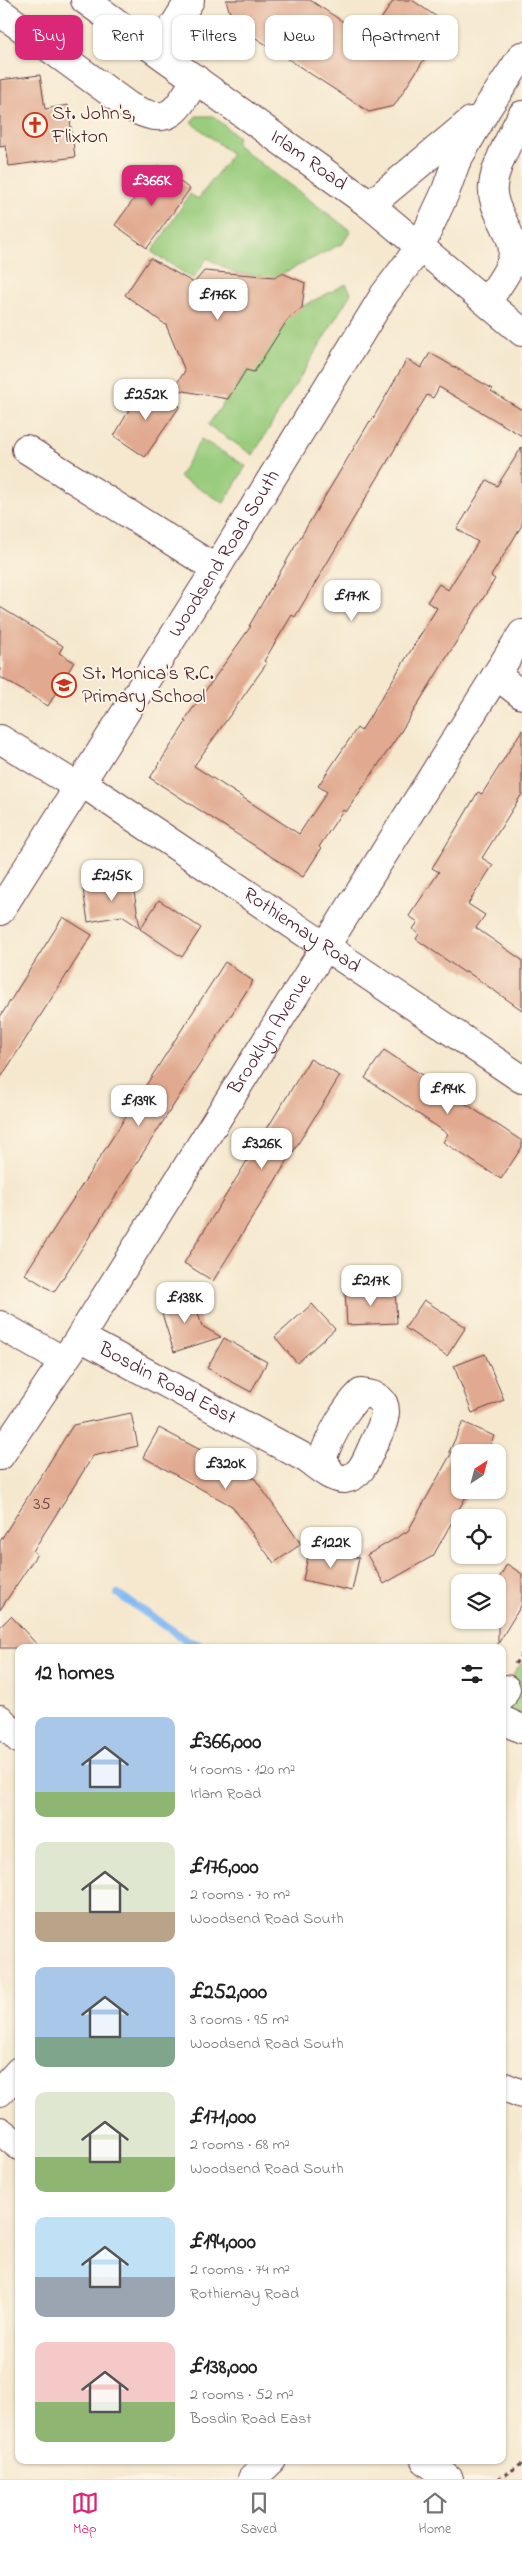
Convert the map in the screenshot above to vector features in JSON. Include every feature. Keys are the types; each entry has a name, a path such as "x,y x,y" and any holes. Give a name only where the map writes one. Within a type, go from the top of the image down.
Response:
{"street":[{"name":"Irlam Road","path":"85,0 106,15"},
{"path":"162,45 190,0"},
{"path":"0,12 130,108 151,118 164,116 178,108 196,79"},
{"name":"Irlam Road","path":"162,54 370,205 522,332"},
{"path":"370,205 426,162 488,107 522,56"},
{"name":"Woodsend Road South","path":"0,912 216,569 384,295 420,247 445,193 456,162 488,107"},
{"path":"487,302 507,270 512,257 511,241 494,205 493,185 505,150 522,115"},
{"path":"26,449 216,569"},
{"name":"Brooklyn Avenue","path":"0,1456 80,1337 522,634"},
{"path":"496,676 522,695"},
{"name":"Rothiemay Road","path":"0,739 79,784 522,1079"},
{"path":"0,1325 64,1361"},
{"name":"Bosdin Road East","path":"80,1337 307,1460 333,1476"},
{"path":"0,1719 15,1735"},
{"path":"506,1722 522,1729"},
{"path":"0,2092 15,2075"},
{"path":"506,2088 522,2094"},
{"path":"0,2131 15,2143"},
{"path":"252,2479 268,2464"},
{"path":"429,2464 449,2479"}],"path":[{"path":"498,2479 522,2464"}],"green space":[{"path":"196,116 213,116 238,137 236,143 239,147 351,231 343,243 266,282 262,276 235,273 207,258 193,279 152,252 190,194 198,199 232,154 191,122"},
{"path":"346,284 351,293 253,455 208,425 287,314"},
{"path":"201,439 246,466 224,503 179,477"},
{"path":"522,1662 522,1717 508,1711 510,1679"}],"building":[{"path":"226,0 310,0 333,15 265,15 265,44 255,37 255,15 231,15"},
{"path":"394,0 412,0 434,15 384,15"},
{"path":"333,15 343,22 343,60 424,60 394,106 369,112 290,60 333,60"},
{"name":"St. John's, Flixton","path":"40,75 45,109 68,105 75,157 9,166 6,146 0,147 0,80"},
{"path":"158,166 190,189 147,248 115,225"},
{"path":"150,258 194,283 204,271 275,277 282,273 305,283 302,308 288,319 254,372 246,370 228,399 173,389 185,371 166,325 125,295"},
{"path":"430,353 493,389 491,391 522,410 522,436 439,387 433,398 427,395 295,617 292,615 264,661 267,663 194,766 299,834 327,792 318,786 357,728 361,731 437,608 427,602 439,584 448,590 478,542 457,529 487,480 497,486 522,447 522,525 491,576 495,579 400,733 346,812 343,810 319,847 321,849 303,877 150,778 186,722 184,721 251,626 249,626 297,543 407,359 421,368"},
{"path":"143,386 180,406 145,457 114,436"},
{"path":"0,607 63,646 59,653 74,662 48,706 0,677"},
{"path":"522,730 522,794 482,858 493,865 468,904 485,915 476,928 522,960 522,1010 416,939 419,934 413,929 418,922 409,916 439,872 432,868 478,792 482,794"},
{"path":"132,880 140,928 122,916 88,922 83,889"},
{"path":"159,900 201,928 182,957 140,929"},
{"path":"63,917 92,935 0,1079 0,1017"},
{"path":"225,962 253,981 54,1292 25,1274"},
{"path":"384,1050 522,1141 522,1147 501,1179 443,1142 448,1134 365,1078"},
{"path":"310,1059 340,1076 213,1281 184,1263"},
{"path":"395,1289 397,1323 347,1325 345,1291"},
{"path":"192,1294 202,1326 221,1337 174,1352 159,1304"},
{"path":"424,1300 466,1327 447,1356 405,1328"},
{"path":"312,1304 335,1329 297,1363 275,1337"},
{"path":"224,1338 267,1362 251,1392 207,1368"},
{"path":"485,1354 504,1400 472,1413 454,1366"},
{"path":"131,1413 138,1446 93,1456 33,1551 37,1554 0,1610 0,1541 73,1425"},
{"path":"463,1422 494,1436 490,1444 453,1444"},
{"path":"159,1428 255,1479 301,1544 274,1563 232,1506 143,1457"},
{"path":"451,1454 451,1499 465,1499 459,1509 451,1509 451,1524 433,1556 384,1584 367,1555 408,1531"},
{"path":"310,1547 359,1558 352,1591 303,1580"},
{"path":"507,1564 522,1574 522,1604 498,1644 498,1629 506,1629 506,1574 501,1574"},
{"path":"11,1616 36,1644 15,1644 15,1648 0,1648 0,1627"}],"waterway":[{"path":"118,1594 188,1641 198,1644"}],"place":[{"name":"St. John's, Flixton","path":"35,125"},
{"name":"St. Monica's R.C. Primary School","path":"64,685"}]}
